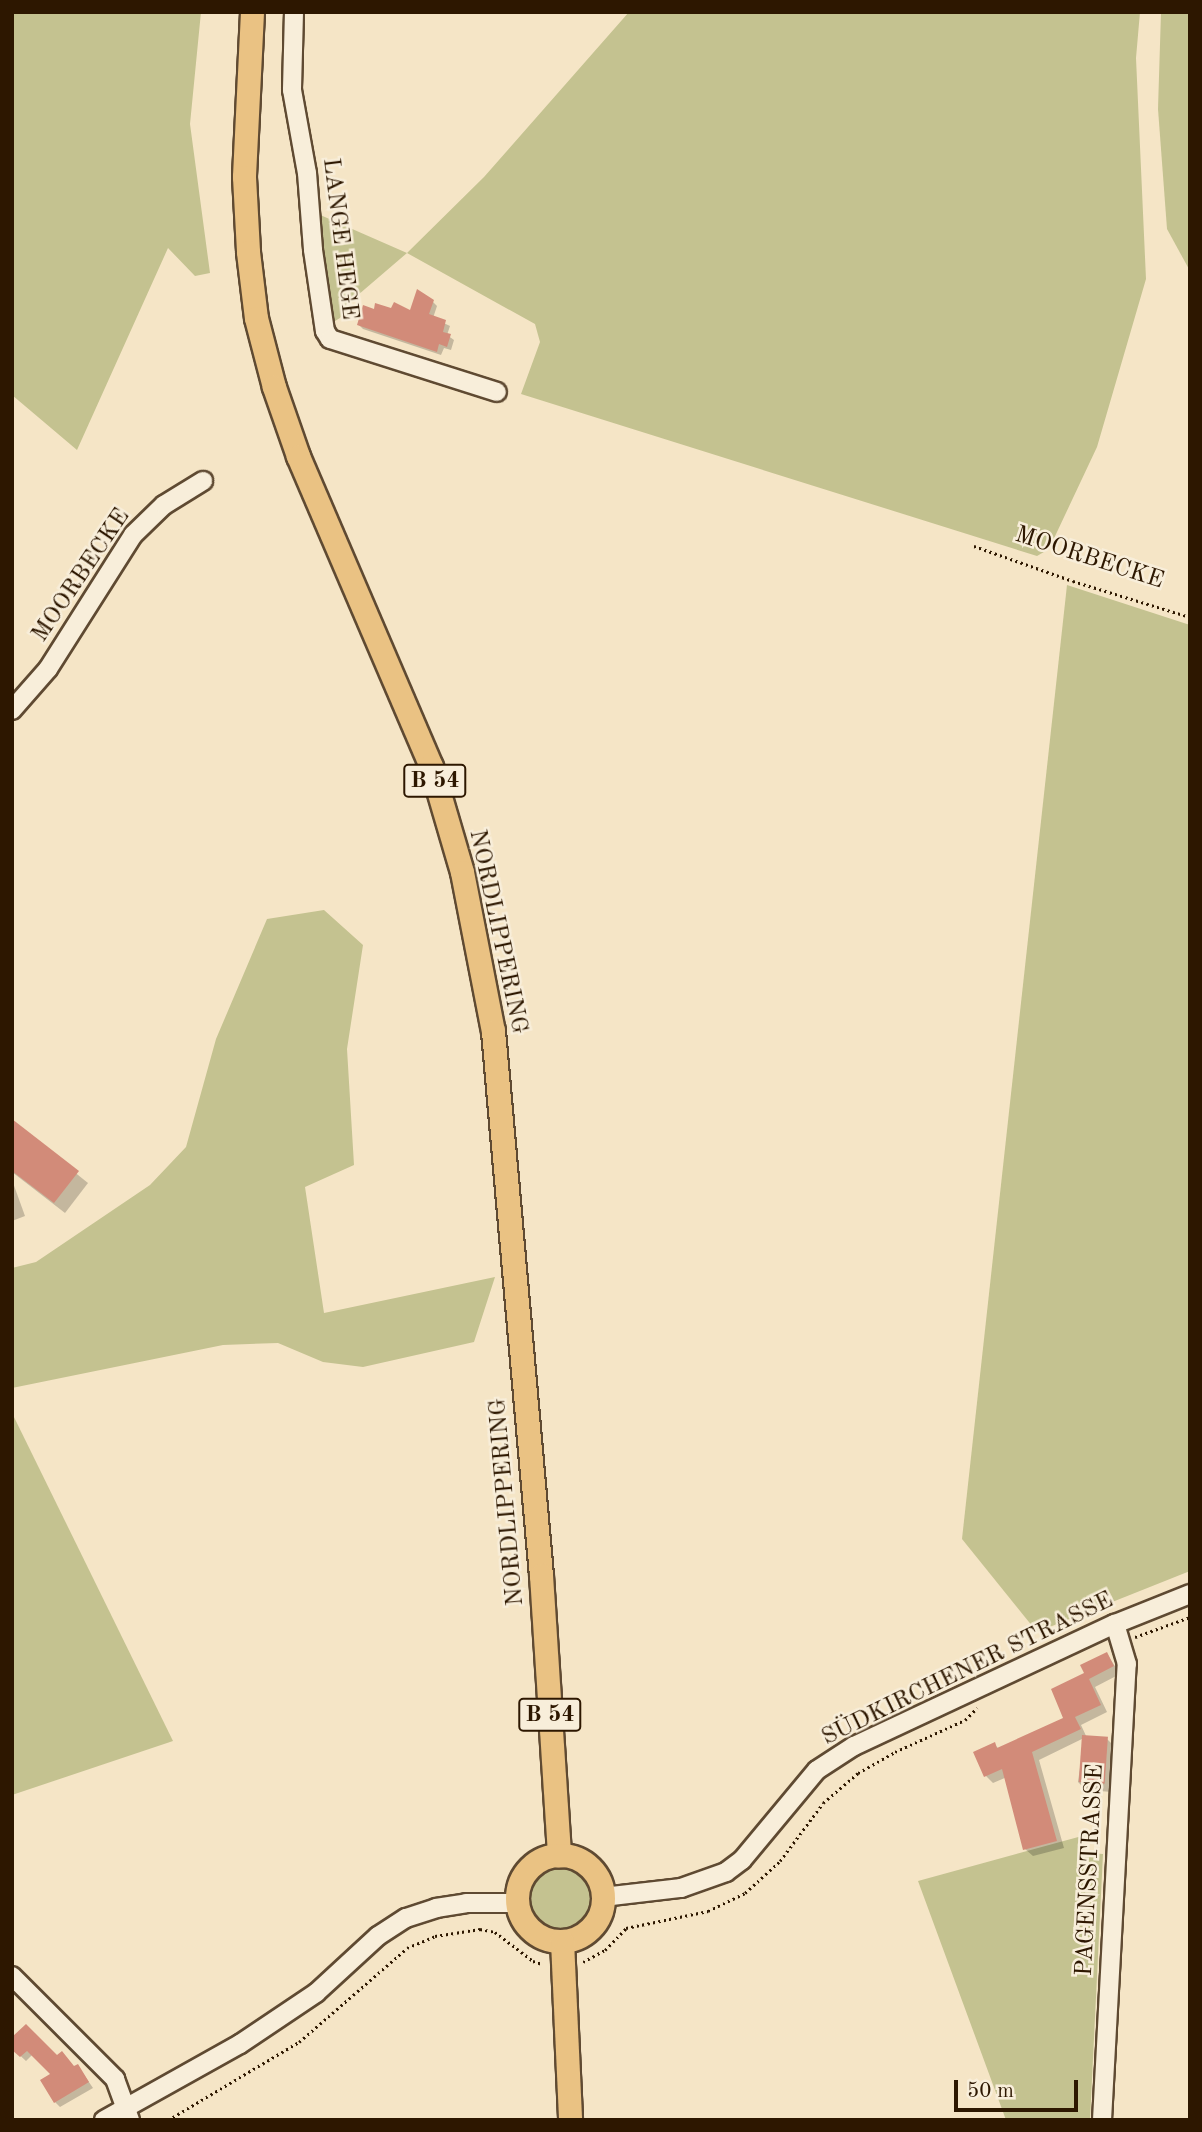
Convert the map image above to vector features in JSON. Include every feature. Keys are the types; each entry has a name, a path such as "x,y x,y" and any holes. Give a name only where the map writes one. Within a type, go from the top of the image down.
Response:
{"main road":[{"name":"NORDLIPPERING","path":"252,12 244,177 247,252 257,318 274,387 298,456 431,766 462,872 489,1003 507,1172 541,1576 559,1855"},
{"path":"559,1855 584,1862 601,1883 603,1897 594,1924 584,1934 562,1941 542,1938 530,1930 521,1918 517,1903 523,1875 532,1865 559,1855"},
{"path":"562,1941 570,2120"}],"street":[{"name":"LANGE HEGE","path":"294,12 292,90 307,173 313,250 325,331 330,339 497,392"},
{"name":"MOORBECKE","path":"12,710 48,669 134,535 164,505 203,481"},
{"name":"SÜDKIRCHENER STRASSE","path":"603,1897 681,1888 726,1872 742,1860 817,1770 854,1746 1115,1625 1190,1594"},
{"name":"PAGENSSTRASSE","path":"1102,2120 1128,1664 1115,1625"},
{"path":"104,2120 129,2113 251,2037 316,1993 378,1936 406,1918 436,1908 466,1903 517,1903"},
{"path":"12,1976 115,2079 129,2113"}],"path":[{"name":"MOORBECKE","path":"974,546 1073,582 1190,617"}],"shaded area":[{"path":"12,12 201,12 190,124 210,273 195,276 168,248 77,450 12,395"},
{"path":"629,12 1140,12 1136,58 1146,279 1097,447 1049,549 1037,556 521,394 540,342 535,324 407,253 484,177"},
{"path":"1161,12 1190,12 1190,271 1167,229 1158,109"},
{"path":"318,214 407,253 351,301 340,318 330,324"},
{"path":"1067,585 1190,625 1190,1571 1037,1632 962,1539"},
{"path":"324,910 363,945 347,1049 354,1165 305,1187 324,1313 495,1277 474,1342 363,1367 323,1362 278,1343 223,1345 12,1388 12,1268 36,1262 150,1185 186,1147 216,1039 267,919"},
{"path":"12,1413 173,1741 12,1795"},
{"path":"1082,1836 1079,1852 1103,1854 1090,2120 1006,2120 918,1881"},
{"path":"553,1866 565,1866 582,1875 589,1886 589,1910 582,1921 565,1930 553,1930 541,1925 532,1916 527,1904 527,1892 532,1880 541,1871"}],"building":[{"path":"417,289 434,300 429,314 446,320 443,332 451,334 447,347 439,344 437,352 357,325 363,305 374,309 375,303 391,308 394,302 410,310"},
{"path":"12,1119 79,1171 54,1203 12,1171"},
{"path":"1107,1652 1114,1666 1089,1679 1101,1705 1075,1717 1081,1729 1032,1752 1057,1841 1023,1850 1002,1769 984,1777 973,1752 995,1742 997,1748 1063,1718 1051,1689 1084,1673 1080,1665"},
{"path":"1082,1735 1108,1737 1105,1784 1079,1782"},
{"path":"26,2024 57,2055 62,2051 74,2066 78,2064 89,2082 54,2103 40,2080 50,2074 27,2051 20,2057 12,2050 12,2037"}]}
